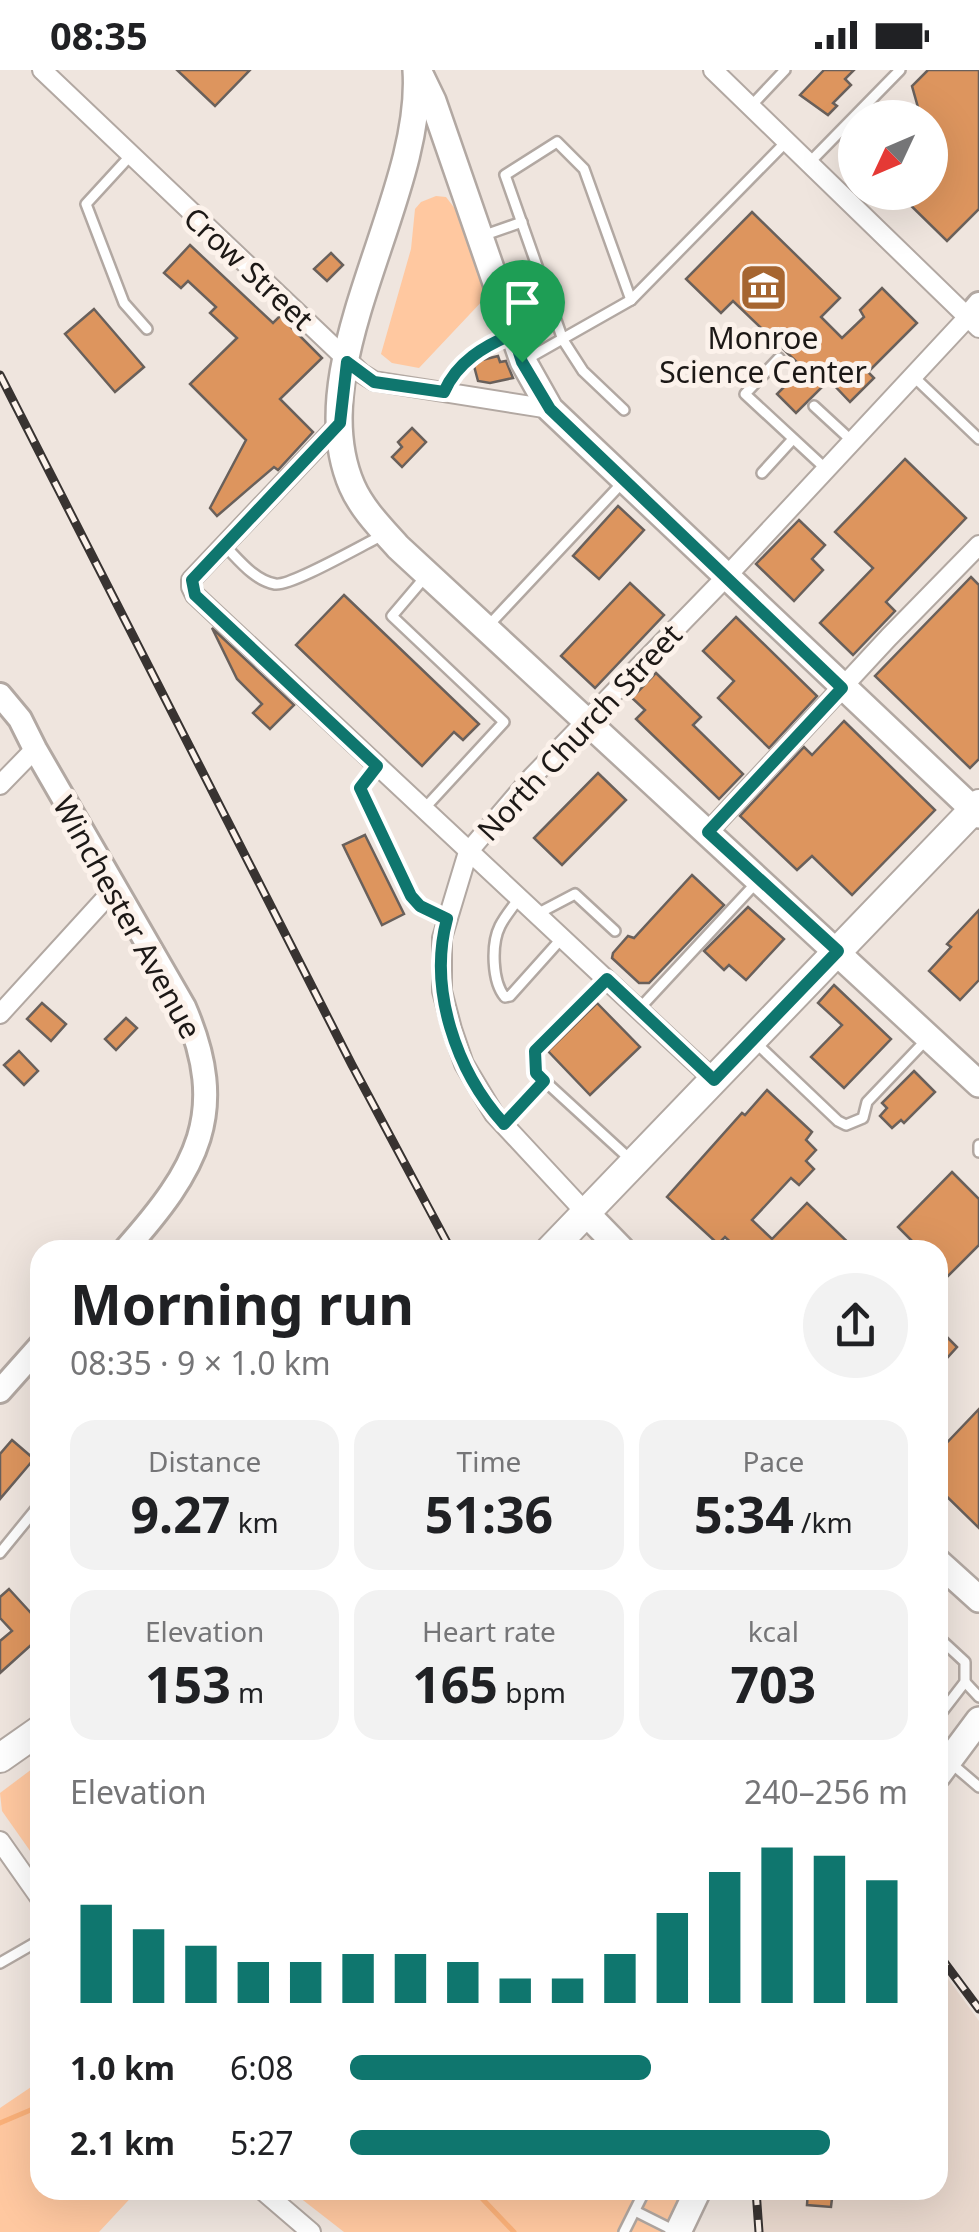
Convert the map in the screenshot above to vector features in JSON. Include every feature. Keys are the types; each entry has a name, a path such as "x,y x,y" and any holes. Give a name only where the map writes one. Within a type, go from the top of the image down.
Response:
{"main road":[{"path":"417,70 433,101 522,362 550,409 842,688 977,810 560,1240"},
{"path":"417,70 411,141 350,339 340,423 352,486 386,534 979,1084"},
{"name":"North Church Street","path":"586,1213 612,1240"},
{"path":"948,1571 979,1600"},
{"path":"948,1755 979,1720"},
{"path":"0,1758 30,1737"},
{"path":"678,2232 693,2200"}],"street":[{"name":"Crow Street","path":"42,70 347,362 374,382 550,409"},
{"path":"716,71 975,316"},
{"name":"North Church Street","path":"586,1213 504,1124 472,1078 452,1028 442,991 442,938 468,852 586,720 975,316"},
{"path":"340,423 192,580 195,595 714,1080"},
{"path":"708,832 842,688 975,556"},
{"name":"Winchester Avenue","path":"0,695 20,719 34,750 184,1006 206,1070 205,1103 196,1146 183,1176 162,1208 134,1240"},
{"path":"0,785 34,750"},
{"path":"0,1014 114,888"},
{"path":"0,1391 30,1363"},
{"path":"0,1840 30,1884"},
{"path":"274,2200 311,2232"}],"lane":[{"path":"750,106 785,70"},
{"path":"809,163 900,70"},
{"path":"522,362 631,300 787,141"},
{"path":"624,410 583,370 562,340 505,174 557,142 584,169 631,300"},
{"path":"131,155 86,204 124,304 147,329"},
{"path":"479,236 522,222"},
{"path":"444,392 476,352 513,334"},
{"path":"779,358 745,394 826,469"},
{"path":"914,376 979,439"},
{"path":"814,406 852,442"},
{"path":"762,473 793,439"},
{"path":"486,628 624,481"},
{"path":"224,545 254,574 278,585 299,580 386,534"},
{"path":"423,810 504,722 392,616 428,574"},
{"path":"377,766 360,788 411,896 420,906 447,919"},
{"path":"639,1009 759,879"},
{"path":"537,914 575,894 615,931"},
{"path":"519,898 496,939 498,987 505,997 562,938"},
{"path":"607,979 535,1051 536,1073 634,1163"},
{"path":"753,1040 838,1122 846,1125 864,1118 867,1102 929,1037"},
{"path":"504,1124 544,1081"},
{"path":"0,1553 30,1516"},
{"path":"948,1646 965,1662 964,1682 948,1704"},
{"path":"964,1682 979,1697"},
{"path":"948,1766 979,1787"},
{"path":"0,1964 30,1946"},
{"path":"624,2232 640,2200"},
{"path":"635,2211 678,2232"}],"shaded area":[{"path":"436,196 446,197 456,210 486,297 419,368 392,363 381,354 411,249 415,209"},
{"path":"30,1770 30,1851 2,1811 0,1793"},
{"path":"948,1979 979,2021 979,2232 760,2232 759,2200 948,2200"},
{"path":"30,2088 30,2200 129,2200 99,2232 0,2232 0,2108"},
{"path":"303,2200 680,2200 666,2232 344,2232"}],"building":[{"path":"177,70 250,70 215,106"},
{"path":"824,70 854,70 845,79 851,85 833,103 837,106 828,115 800,95"},
{"path":"928,70 979,70 979,209 947,241 915,210 948,210 948,100 916,100 912,86"},
{"path":"752,212 840,298 821,317 842,338 864,317 860,310 882,288 917,323 868,372 874,378 850,402 829,380 796,413 777,394 803,368 733,301 721,313 686,279"},
{"path":"190,245 273,323 280,316 322,358 280,399 313,432 278,470 274,467 217,516 210,508 246,440 190,384 237,338 210,313 216,307 188,281 181,288 164,273"},
{"path":"331,253 343,265 327,281 314,269"},
{"path":"94,309 144,367 115,392 65,334"},
{"path":"498,356 500,362 506,361 513,378 490,383 478,381 474,366"},
{"path":"412,428 426,442 402,467 392,457 402,447 398,442"},
{"path":"905,459 966,518 886,602 895,611 853,655 820,623 873,568 835,532"},
{"path":"618,506 644,530 599,579 573,556"},
{"path":"799,520 825,545 812,559 823,570 794,601 756,564"},
{"path":"971,577 979,585 979,759 970,768 875,676"},
{"path":"630,583 664,615 595,688 561,656"},
{"path":"344,595 479,724 463,740 454,732 422,766 296,645"},
{"path":"736,617 817,696 769,748 718,698 734,681 703,651"},
{"path":"212,628 294,705 270,729 253,713 262,704 237,679"},
{"path":"656,673 701,717 693,725 743,774 719,799 636,719 645,710 632,698"},
{"path":"844,721 935,810 852,895 812,856 797,870 740,816 804,747 812,755"},
{"path":"598,773 626,800 562,865 534,838"},
{"path":"365,835 404,914 382,925 343,845"},
{"path":"692,875 724,905 649,983 639,983 612,958 613,953 628,936 634,938"},
{"path":"748,907 784,939 746,980 729,965 724,970 704,951"},
{"path":"979,910 979,980 960,1000 929,971 951,947 947,944"},
{"path":"834,985 891,1039 844,1088 811,1057 842,1025 818,1003"},
{"path":"42,1003 66,1024 51,1041 27,1019"},
{"path":"597,1003 640,1047 590,1095 548,1051"},
{"path":"126,1018 137,1028 116,1050 105,1039"},
{"path":"19,1051 38,1071 24,1085 4,1065"},
{"path":"914,1071 935,1092 904,1123 901,1120 892,1128 880,1116 887,1108 882,1103"},
{"path":"767,1090 812,1132 806,1140 816,1150 806,1161 814,1169 799,1185 791,1178 752,1220 772,1239 807,1203 846,1240 728,1240 725,1237 714,1240 667,1197 742,1113 745,1115"},
{"path":"952,1172 979,1199 979,1245 948,1276 948,1240 911,1240 898,1227"},
{"path":"948,1338 957,1347 948,1357"},
{"path":"979,1409 979,1528 948,1498 948,1442"},
{"path":"12,1440 30,1456 30,1464 0,1499 0,1454"},
{"path":"9,1589 30,1612 30,1646 0,1673 0,1641 12,1631 0,1618 0,1597"},
{"path":"807,2200 832,2200 831,2207 807,2205"}],"waterway":[{"path":"0,2123 30,2110"},
{"path":"484,2200 514,2232"}],"railway":[{"path":"0,375 352,1065 446,1240"},
{"path":"948,1967 979,2009"},
{"path":"757,2200 759,2232"}],"place":[{"name":"Monroe Science Center","path":"763,288"}],"route":[{"path":"513,334 522,362 558,418 842,688 708,832 838,951 714,1080 607,979 535,1051 536,1073 544,1081 504,1124 464,1064 452,1028 442,991 442,938 447,919 420,906 411,896 360,788 377,766 191,587 192,580 264,500 340,423 347,362 374,382 444,392 448,382 476,352 513,334"}]}
